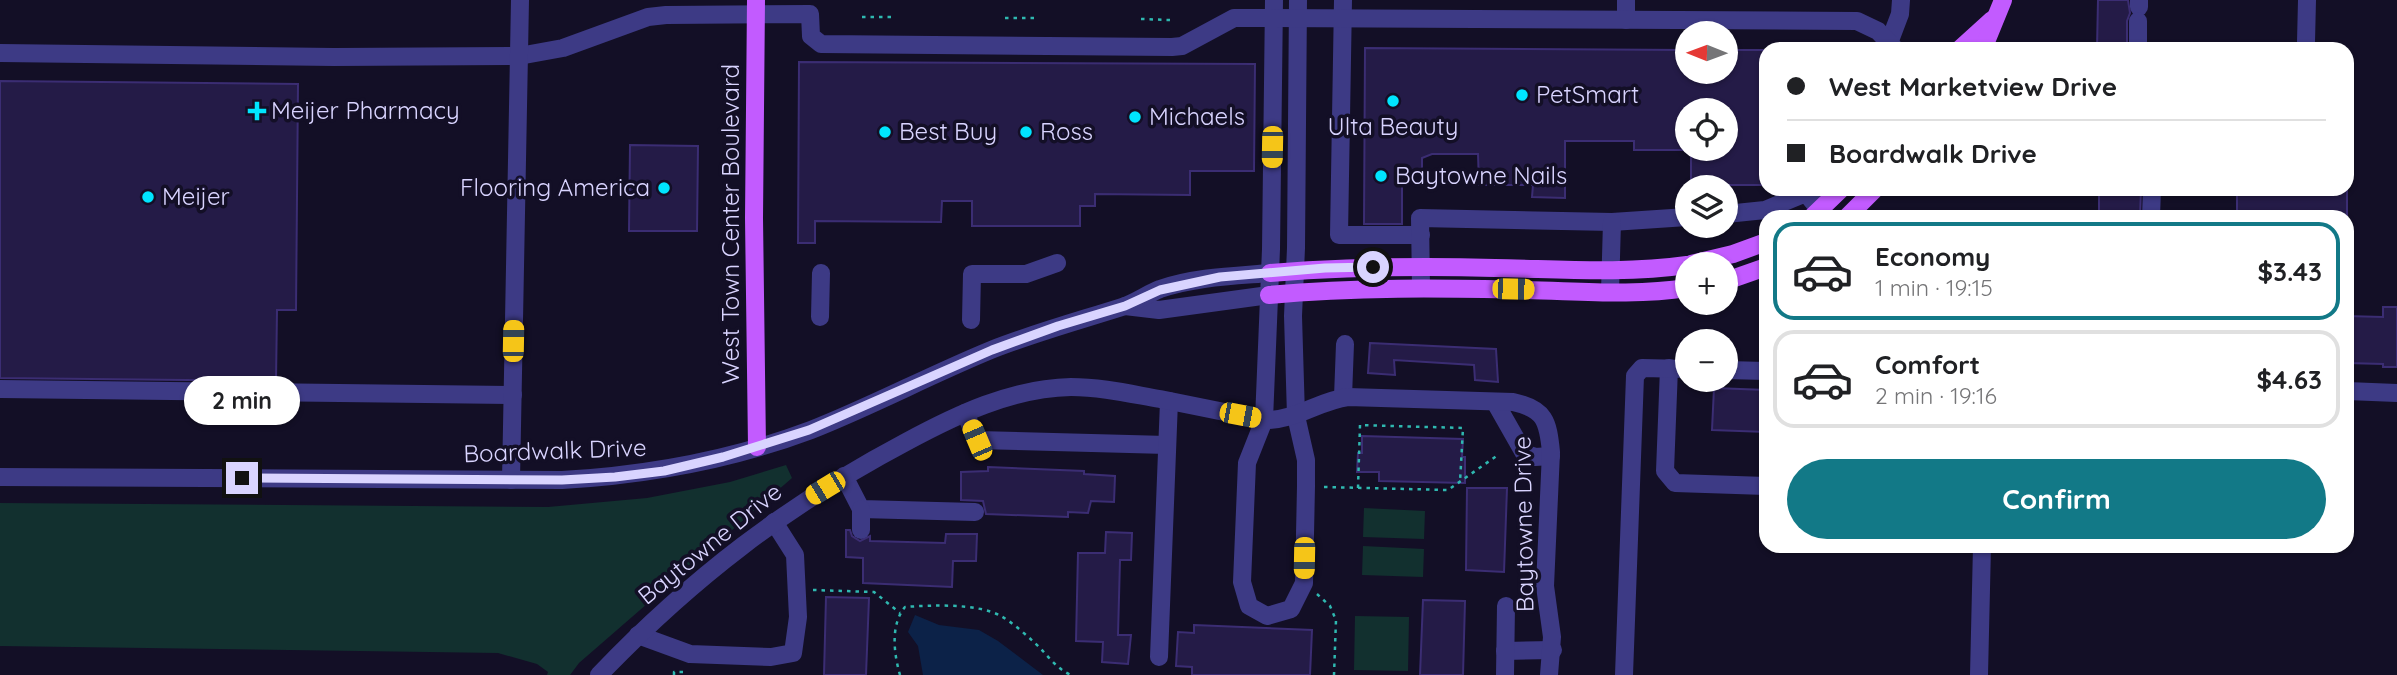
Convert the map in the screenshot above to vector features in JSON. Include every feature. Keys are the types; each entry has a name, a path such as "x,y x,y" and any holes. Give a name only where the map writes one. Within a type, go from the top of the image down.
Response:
{"main road":[{"name":"West Town Center Boulevard","path":"756,7 754,218 757,447"},
{"path":"1967,42 2000,7"},
{"path":"1986,42 2000,7"},
{"path":"1823,210 1835,196"},
{"path":"1854,210 1868,196"},
{"path":"1738,252 1759,245"},
{"path":"1270,273 1422,266 1611,271 1675,266"},
{"path":"1738,277 1759,269"},
{"path":"1269,295 1421,287 1610,292 1675,290"}],"street":[{"path":"510,480 520,0"},
{"path":"1343,0 1339,235 1421,235"},
{"path":"1626,0 1626,20"},
{"path":"1893,42 1900,14 1900,0"},
{"path":"2306,0 2306,41"},
{"path":"0,53 325,57 519,56 563,48 648,17 756,7 810,14 811,36 821,44 1182,46 1234,18 1274,9 1298,9 1343,18 1857,21 1878,31 1888,42"},
{"path":"1274,9 1270,273 1264,420 1247,463 1242,582 1249,606 1267,616 1291,609 1304,583 1306,460 1296,416 1293,316 1296,292 1298,9"},
{"path":"2138,42 2139,9"},
{"path":"1272,121 1297,121"},
{"path":"1765,210 1799,196"},
{"path":"1738,213 1759,211"},
{"path":"1421,287 1420,218 1612,222 1675,218"},
{"path":"1610,292 1612,222"},
{"path":"971,320 972,274 1026,274 1057,263"},
{"path":"820,317 821,273"},
{"name":"Boardwalk Drive","path":"0,477 510,480 615,477 664,471 757,447 816,428 992,350 1125,306 1160,290 1220,277 1270,273"},
{"name":"Boardwalk Drive","path":"1125,306 1159,310 1269,295"},
{"path":"1343,397 1345,344"},
{"path":"1624,675 1635,376 1642,368 1675,369"},
{"path":"1738,370 1759,370"},
{"name":"Baytowne Drive","path":"599,675 688,587 774,522 844,477 965,413 1010,397 1070,387 1098,388 1264,420 1296,416 1330,399 1343,397 1513,402 1536,410 1544,418 1549,435 1545,586 1553,650 1549,675"},
{"path":"0,389 513,395"},
{"path":"2354,391 2397,393"},
{"path":"1675,392 1665,471 1675,483 1759,486"},
{"path":"1159,657 1169,401"},
{"path":"1495,402 1524,453 1535,457 1550,456"},
{"path":"965,413 977,440 1167,445"},
{"path":"844,477 861,509 861,530"},
{"path":"861,509 975,512"},
{"path":"638,635 690,654 771,657 793,653 798,618 794,555 774,522"},
{"path":"1979,675 1982,553"},
{"path":"1505,675 1506,606"},
{"path":"1505,651 1553,650"}],"path":[{"path":"862,17 891,17"},
{"path":"1005,18 1034,18"},
{"path":"1140,19 1170,20"},
{"path":"1358,488 1360,425 1463,428 1460,482"},
{"path":"1306,486 1448,491 1498,455"},
{"path":"1304,583 1330,606 1336,620 1334,675"},
{"path":"796,589 874,592 900,612"},
{"path":"900,675 895,660 900,612 905,607 927,605 984,610 1001,616 1027,635 1051,662 1071,675"}],"green space":[{"path":"786,465 792,478 579,663 570,675 547,675 548,672 537,664 498,653 0,646 0,503 548,507 647,498 730,482"},
{"path":"1364,508 1425,511 1424,539 1363,537"},
{"path":"1363,546 1424,549 1423,577 1362,575"},
{"path":"1355,616 1409,617 1408,671 1354,670"}],"water":[{"path":"915,615 939,625 979,630 1043,675 923,675 918,646 908,632"}],"building":[{"path":"2098,0 2128,0 2130,13 2127,21 2127,42 2097,42"},
{"path":"1365,48 1675,50 1675,84 1738,84 1738,50 1759,50 1759,185 1738,185 1738,175 1691,175 1691,161 1738,161 1738,98 1675,98 1675,150 1634,150 1634,141 1565,141 1565,198 1532,197 1533,185 1479,185 1478,154 1432,154 1422,158 1422,171 1402,171 1402,224 1364,224"},
{"path":"799,62 1255,64 1254,171 1190,171 1190,195 1095,194 1095,206 1080,206 1080,226 972,226 972,201 942,201 941,222 815,221 815,243 798,243"},
{"name":"Meijer","path":"0,81 298,84 296,310 277,310 276,381 0,378"},
{"name":"Flooring America","path":"630,145 698,146 697,231 629,231"},
{"path":"2099,196 2141,196 2140,210 2099,210"},
{"path":"2237,196 2347,196 2347,210 2237,210"},
{"path":"2383,307 2397,307 2397,367 2354,363 2354,316 2383,317"},
{"path":"1370,343 1496,349 1498,382 1475,380 1474,365 1394,360 1395,375 1368,373"},
{"path":"1759,390 1759,432 1712,430 1714,392"},
{"path":"1362,436 1463,439 1465,483 1379,481 1379,472 1357,472 1358,453 1362,453"},
{"path":"988,467 1084,471 1084,474 1115,476 1114,502 1091,501 1088,513 1068,512 1068,517 986,514 983,501 961,500 961,472 988,471"},
{"path":"1467,488 1507,488 1504,572 1466,570"},
{"path":"846,530 850,530 852,536 860,541 870,536 870,541 945,543 946,534 977,534 976,561 953,561 952,587 863,583 863,558 846,557"},
{"path":"1106,532 1132,533 1131,560 1120,560 1118,635 1131,635 1128,664 1102,662 1103,642 1076,641 1078,553 1105,553"},
{"path":"826,597 869,598 866,675 824,675"},
{"path":"1423,600 1465,601 1463,675 1420,675"},
{"path":"1194,625 1312,630 1310,675 1192,675 1192,667 1176,666 1178,632 1194,633"}],"place":[{"name":"PetSmart","path":"1522,95"},
{"name":"Ulta Beauty","path":"1393,101"},
{"name":"Meijer Pharmacy","path":"257,111"},
{"name":"Michaels","path":"1135,117"},
{"name":"Best Buy","path":"885,132"},
{"name":"Ross","path":"1026,132"},
{"name":"Baytowne Nails","path":"1381,176"},
{"name":"Flooring America","path":"664,188"},
{"name":"Meijer","path":"148,197"}],"route":[{"path":"242,478 562,480 664,471 723,457 809,430 992,350 1125,306 1160,290 1220,277 1325,268 1373,267"}]}
